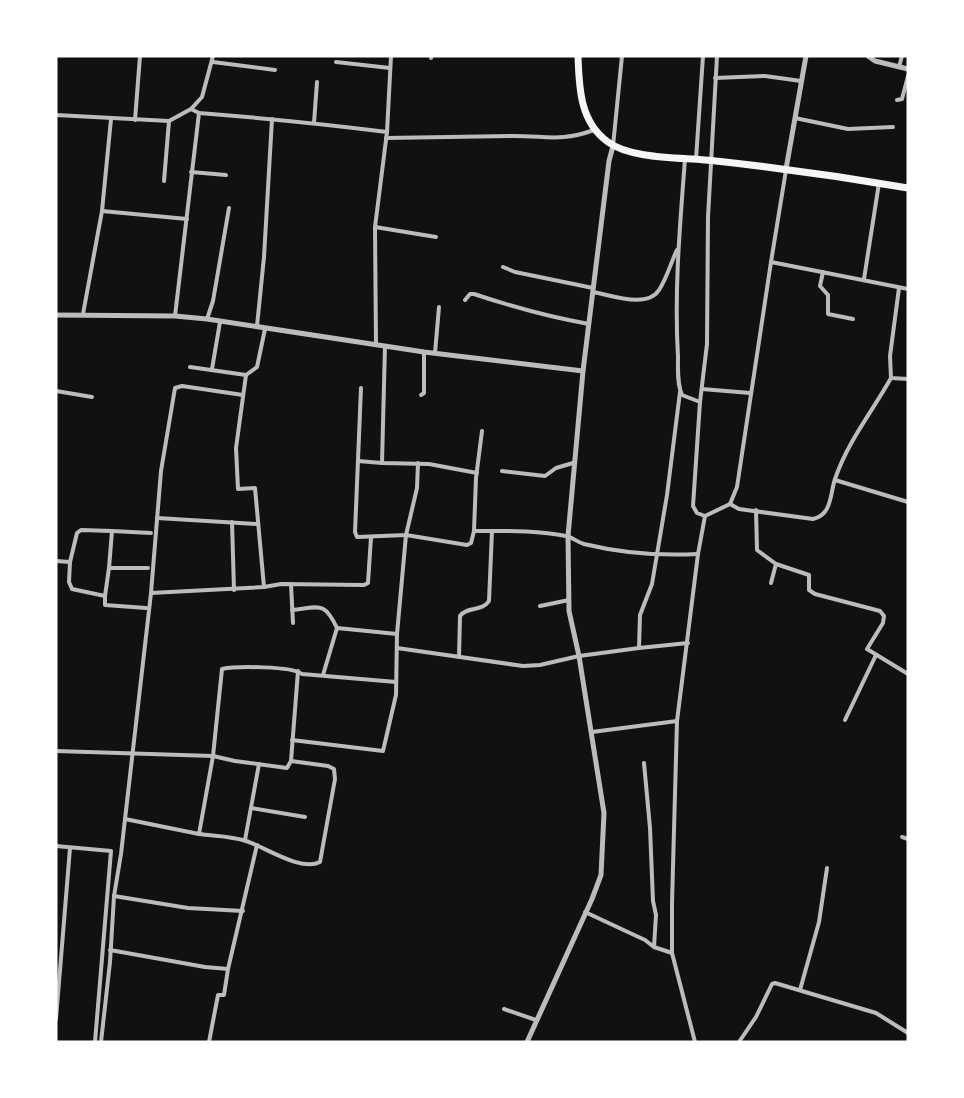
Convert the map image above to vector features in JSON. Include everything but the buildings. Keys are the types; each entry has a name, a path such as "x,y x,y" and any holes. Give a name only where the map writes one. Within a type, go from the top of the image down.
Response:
{"highway":[{"path":"578,56 580,97 586,117 594,130 614,146 654,156 715,160 908,188"}],"street":[{"path":"135,120 140,56"},
{"path":"56,115 169,121 191,109 202,97 213,62 213,56"},
{"path":"376,345 375,227 387,132 391,56"},
{"path":"527,1042 601,875 604,813 569,600 568,536 573,463 583,371 609,161 614,146 622,56"},
{"path":"696,159 703,56"},
{"path":"717,56 708,217 707,344 700,402 692,506 698,513 705,516 730,504 737,487 750,393 806,56"},
{"path":"868,56 875,61 908,69"},
{"path":"899,67 902,56"},
{"path":"213,62 275,70"},
{"path":"336,62 390,68"},
{"path":"715,78 765,76 801,81"},
{"path":"897,100 902,99 904,95 908,76"},
{"path":"314,123 317,82"},
{"path":"191,109 199,113 314,123 387,132"},
{"path":"175,316 199,113"},
{"path":"795,118 848,129 893,127"},
{"path":"83,314 102,211 111,119"},
{"path":"257,326 264,257 272,119"},
{"path":"164,182 169,121"},
{"path":"386,138 518,136 557,139 575,137 594,130"},
{"path":"639,648 641,609 652,584 668,495 680,392 677,339 678,248 685,158"},
{"path":"191,172 226,175"},
{"path":"864,279 879,183"},
{"path":"207,319 213,301 228,208"},
{"path":"102,211 187,219"},
{"path":"375,227 436,237"},
{"path":"502,267 514,272 631,299 649,298 659,290 678,248"},
{"path":"771,262 908,289"},
{"path":"823,272 820,286 828,295 828,314 853,319"},
{"path":"730,504 739,509 818,518 827,511 835,480 860,426 891,378 890,356 899,288"},
{"path":"465,300 470,294 474,294 506,306 548,317 589,324"},
{"path":"435,353 439,307"},
{"path":"56,315 175,316 207,319 424,352 583,371"},
{"path":"212,369 220,322"},
{"path":"190,368 212,369 246,375 257,368 265,329"},
{"path":"382,463 385,346"},
{"path":"421,395 424,393 424,352"},
{"path":"246,375 236,448 238,489 255,488 264,587"},
{"path":"891,378 908,379"},
{"path":"101,1042 114,896 125,819 151,593 161,471 175,388 182,386 243,395"},
{"path":"361,388 355,532 357,537 406,535 467,545 473,538 474,531 477,473 482,431"},
{"path":"702,390 750,393"},
{"path":"56,391 92,396"},
{"path":"680,392 682,395 700,402"},
{"path":"358,462 418,463 477,473"},
{"path":"292,740 382,751 391,720 396,682 396,634 406,535 416,488 418,463"},
{"path":"502,471 545,476 556,468 573,463"},
{"path":"835,480 908,502"},
{"path":"756,510 756,547 761,554 776,564 810,575 809,590 815,594 883,613 883,623 867,647 876,655 908,674"},
{"path":"695,1042 672,953 677,721 698,554 705,516"},
{"path":"157,518 258,524"},
{"path":"232,522 234,590"},
{"path":"105,596 72,590 69,582 70,562 77,533 81,530 151,532"},
{"path":"112,531 105,605 146,608"},
{"path":"474,531 568,536 581,543 656,554 698,554"},
{"path":"459,657 460,616 466,611 482,607 489,601 492,531"},
{"path":"151,593 234,590 291,584 364,585 368,583 371,537"},
{"path":"56,561 70,562"},
{"path":"771,583 776,564"},
{"path":"109,568 148,568"},
{"path":"291,584 293,623"},
{"path":"540,606 569,600"},
{"path":"292,610 324,608 329,612 337,628 323,675"},
{"path":"337,628 396,634"},
{"path":"397,648 523,666 540,665 579,656 688,643"},
{"path":"845,720 876,655"},
{"path":"199,834 213,756 222,669 277,668 298,671 302,674 396,682"},
{"path":"56,750 213,756 286,768 291,761 298,671"},
{"path":"592,732 677,721"},
{"path":"125,819 199,834 245,840 287,860 314,865 320,862 335,779 334,769 328,766 291,761"},
{"path":"644,763 650,828 653,901 656,915 654,948"},
{"path":"245,840 259,764"},
{"path":"251,808 305,817"},
{"path":"902,837 908,839"},
{"path":"209,1042 218,994 224,994 228,969 257,845"},
{"path":"56,846 111,851 95,1042"},
{"path":"56,1019 58,969 70,848"},
{"path":"800,990 820,922 827,868"},
{"path":"114,896 188,908 243,911"},
{"path":"585,912 645,940 654,948 672,953"},
{"path":"110,950 205,967 228,969"},
{"path":"739,1042 756,1018 772,984 800,990 876,1013 908,1033"},
{"path":"504,1009 536,1020"}]}
